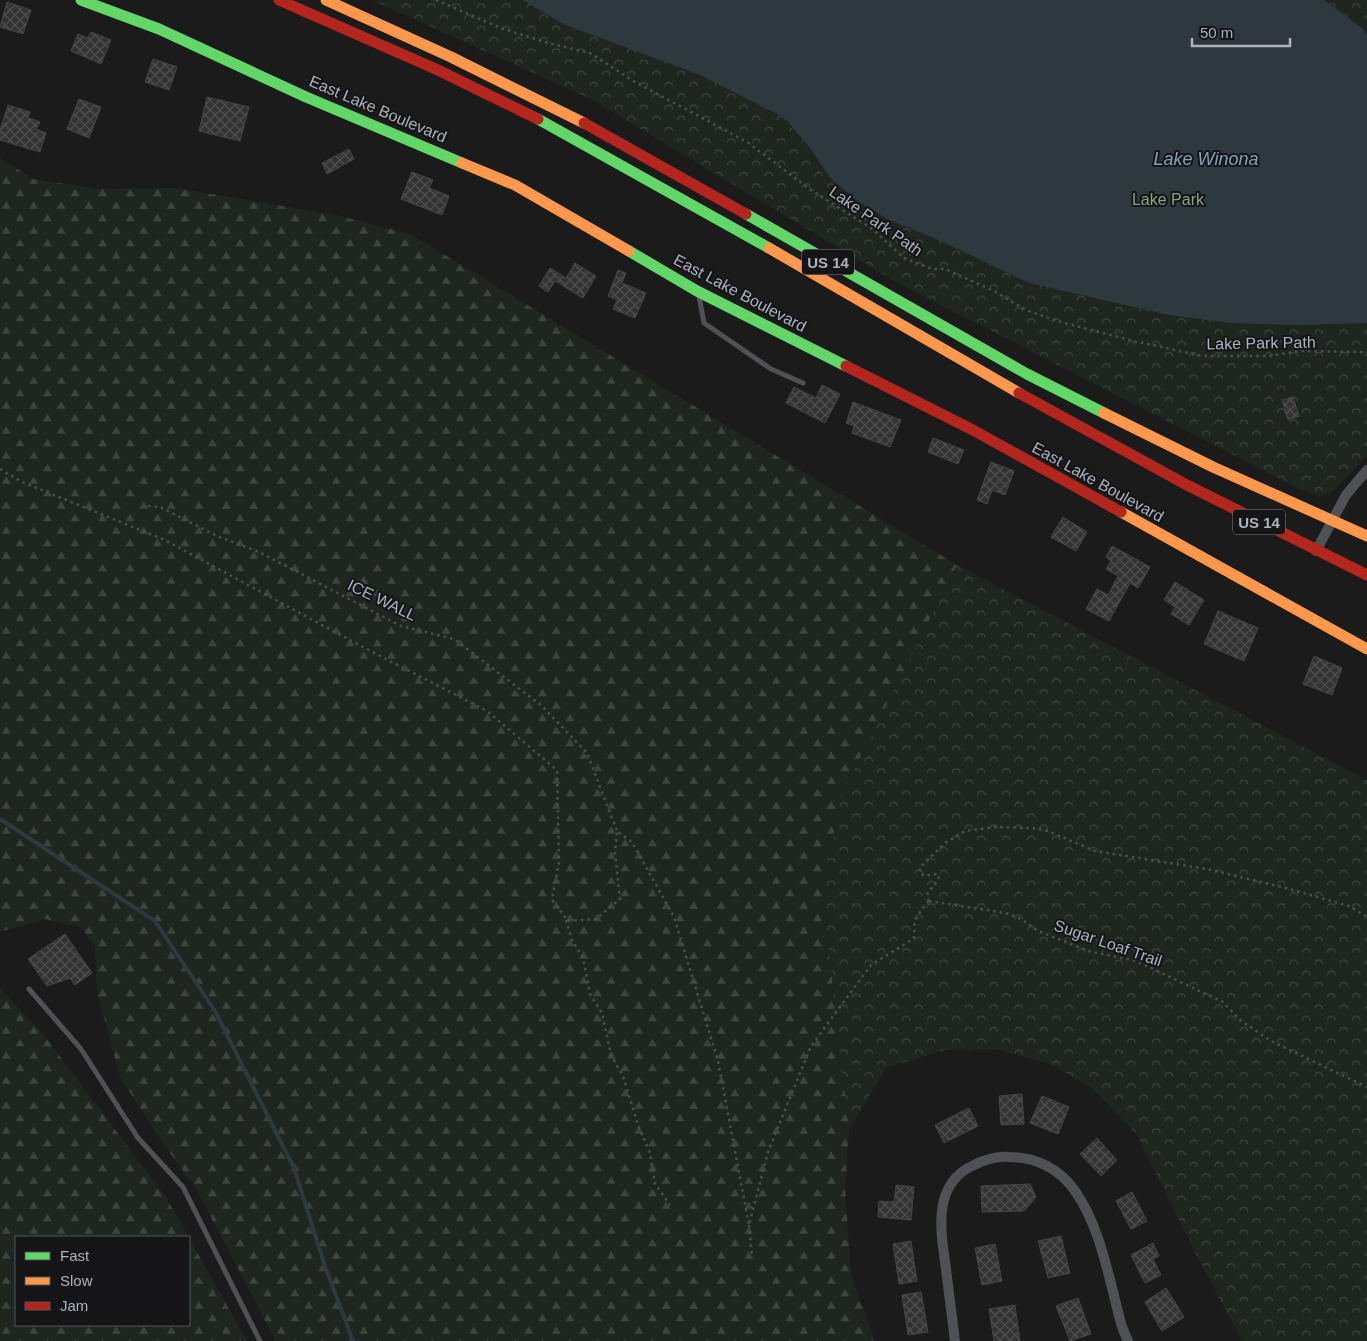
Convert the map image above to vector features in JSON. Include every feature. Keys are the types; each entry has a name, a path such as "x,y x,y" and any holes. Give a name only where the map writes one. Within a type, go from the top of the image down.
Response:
{"main road":[{"name":"East Lake Boulevard","path":"81,0 159,29 306,97 515,185 697,291 972,430 1367,649"},
{"name":"US 14","path":"279,0 444,73 548,125 743,233 1080,427 1316,551 1367,575"},
{"name":"US 14","path":"326,0 528,94 678,176 1027,374 1213,467 1367,536"}],"street":[{"path":"1316,551 1346,495 1367,470"},
{"path":"955,1341 941,1230 941,1216 946,1193 956,1176 967,1168 985,1160 1004,1156 1026,1157 1055,1170 1075,1190 1093,1225 1122,1327 1128,1341"}],"lane":[{"path":"697,291 701,299 700,308 704,323 771,369 803,383"},
{"path":"29,989 81,1049 138,1138 183,1187 260,1341"}],"path":[{"name":"Lake Park Path","path":"436,0 503,29 548,43 590,53 635,82 747,142 812,190 871,228 904,258 932,269 945,269 994,291 1026,310 1134,341 1202,356 1269,356 1299,351 1367,352"},
{"path":"0,469 22,482 165,540 359,645 487,710 557,770 559,862 552,900 568,921 596,919 620,899 615,853 617,831"},
{"name":"ICE WALL","path":"148,506 160,507 217,536 259,552 401,626 454,639 542,706 587,754 617,831"},
{"path":"749,1225 768,1152 811,1046 871,965 914,939 916,934 914,926 924,906 929,901 927,896 929,890 940,875 925,876 920,873 920,867 945,843 966,831 980,828 1033,828 1060,836 1096,851 1208,868 1282,887 1349,906 1367,917"},
{"path":"617,831 632,842 674,917 718,1061 749,1225 752,1258"},
{"name":"Sugar Loaf Trail","path":"929,901 1006,913 1021,919 1038,931 1088,951 1136,961 1223,1002 1240,1020 1271,1041 1367,1087"},
{"path":"566,918 572,940 583,958 590,994 602,1013 611,1055 623,1076 638,1125 650,1152 655,1184 670,1205"}],"green space":[{"name":"Lake Winona","path":"372,0 1367,0 1367,456 1333,491 1319,497 1294,486 894,281 591,99"},
{"path":"0,158 33,179 100,189 175,188 336,215 410,234 957,565 842,794 822,889 849,1130 845,1188 851,1275 875,1341 276,1341 195,1187 164,1145 120,1077 97,992 95,946 80,927 45,919 0,932"},
{"path":"957,565 1367,780 1367,1341 1242,1341 1136,1133 1093,1089 1052,1065 997,1049 945,1050 886,1068 849,1130 822,889 842,794"},
{"path":"0,988 43,1034 166,1197 187,1236 15,1236 15,1326 190,1326 190,1240 247,1341 0,1341"}],"water":[{"name":"Lake Winona","path":"523,0 1324,0 1362,28 1367,35 1367,323 1298,325 1231,323 1169,315 1029,283 932,237 889,220 859,202 831,179 810,148 785,118 700,75 563,24"}],"building":[{"path":"7,2 31,10 23,34 0,27"},
{"path":"91,32 111,40 101,64 71,51 78,34 88,38"},
{"path":"153,59 177,67 169,90 145,82"},
{"path":"207,97 249,107 240,141 199,131"},
{"path":"79,99 101,107 89,138 67,129"},
{"path":"8,105 30,112 28,118 40,122 36,129 46,133 40,152 0,140 0,130"},
{"path":"349,149 354,159 327,174 322,163"},
{"path":"412,172 433,180 429,188 449,196 442,215 401,199"},
{"path":"575,263 596,276 583,298 555,281 548,292 539,286 550,268 566,278"},
{"path":"618,270 626,273 622,283 646,293 635,318 613,309 617,300 608,296"},
{"path":"822,385 840,394 825,423 786,403 794,387 816,398"},
{"path":"1293,397 1299,416 1288,420 1282,400"},
{"path":"853,402 901,420 890,447 852,433 854,426 846,423"},
{"path":"933,438 964,450 958,464 928,452"},
{"path":"991,462 1014,471 1005,495 992,490 987,504 977,500"},
{"path":"1063,517 1087,532 1076,551 1051,537"},
{"path":"1112,546 1150,567 1138,588 1130,583 1109,621 1086,609 1097,589 1108,595 1118,576 1106,569 1111,561 1106,557"},
{"path":"1175,582 1204,600 1189,625 1171,614 1175,607 1164,600"},
{"path":"1218,611 1258,628 1244,661 1204,644"},
{"path":"1314,656 1342,668 1332,695 1303,684"},
{"path":"65,934 92,973 75,985 70,978 47,986 28,959"},
{"path":"1022,1094 1024,1124 1001,1125 999,1096"},
{"path":"1042,1096 1069,1107 1058,1134 1030,1123"},
{"path":"969,1108 978,1126 944,1143 935,1125"},
{"path":"1097,1138 1117,1160 1101,1176 1080,1154"},
{"path":"1030,1184 1036,1197 1024,1211 982,1212 981,1186"},
{"path":"896,1185 914,1187 911,1220 878,1217 879,1201 894,1202"},
{"path":"1132,1192 1147,1221 1131,1229 1116,1201"},
{"path":"1061,1236 1070,1273 1048,1278 1038,1241"},
{"path":"911,1241 917,1281 899,1284 893,1244"},
{"path":"1153,1243 1159,1256 1153,1259 1161,1275 1145,1283 1131,1255"},
{"path":"995,1244 1002,1281 982,1285 975,1248"},
{"path":"1166,1288 1184,1317 1162,1331 1145,1302"},
{"path":"921,1292 928,1332 908,1335 902,1295"},
{"path":"1078,1298 1091,1334 1070,1341 1056,1306"},
{"path":"1015,1305 1020,1341 994,1341 989,1309"}],"waterway":[{"path":"0,819 155,921 215,1011 294,1168 325,1266 353,1341"}],"traffic: fast":[{"path":"81,0 159,29 306,97 462,163"},
{"path":"538,119 769,248"},
{"path":"746,214 1027,374 1104,413"},
{"path":"629,251 697,291 846,366"}],"traffic: slow":[{"path":"326,0 451,57 584,123"},
{"path":"462,163 515,185 629,251"},
{"path":"769,248 1019,393"},
{"path":"1104,413 1213,467 1367,536"},
{"path":"1121,512 1367,649"}],"traffic: jam":[{"path":"279,0 438,70 538,119"},
{"path":"584,123 746,214"},
{"path":"846,366 973,430 1121,512"},
{"path":"1019,393 1187,485 1367,575"}],"park label":[{"name":"Lake Park","path":"1168,199"}]}
